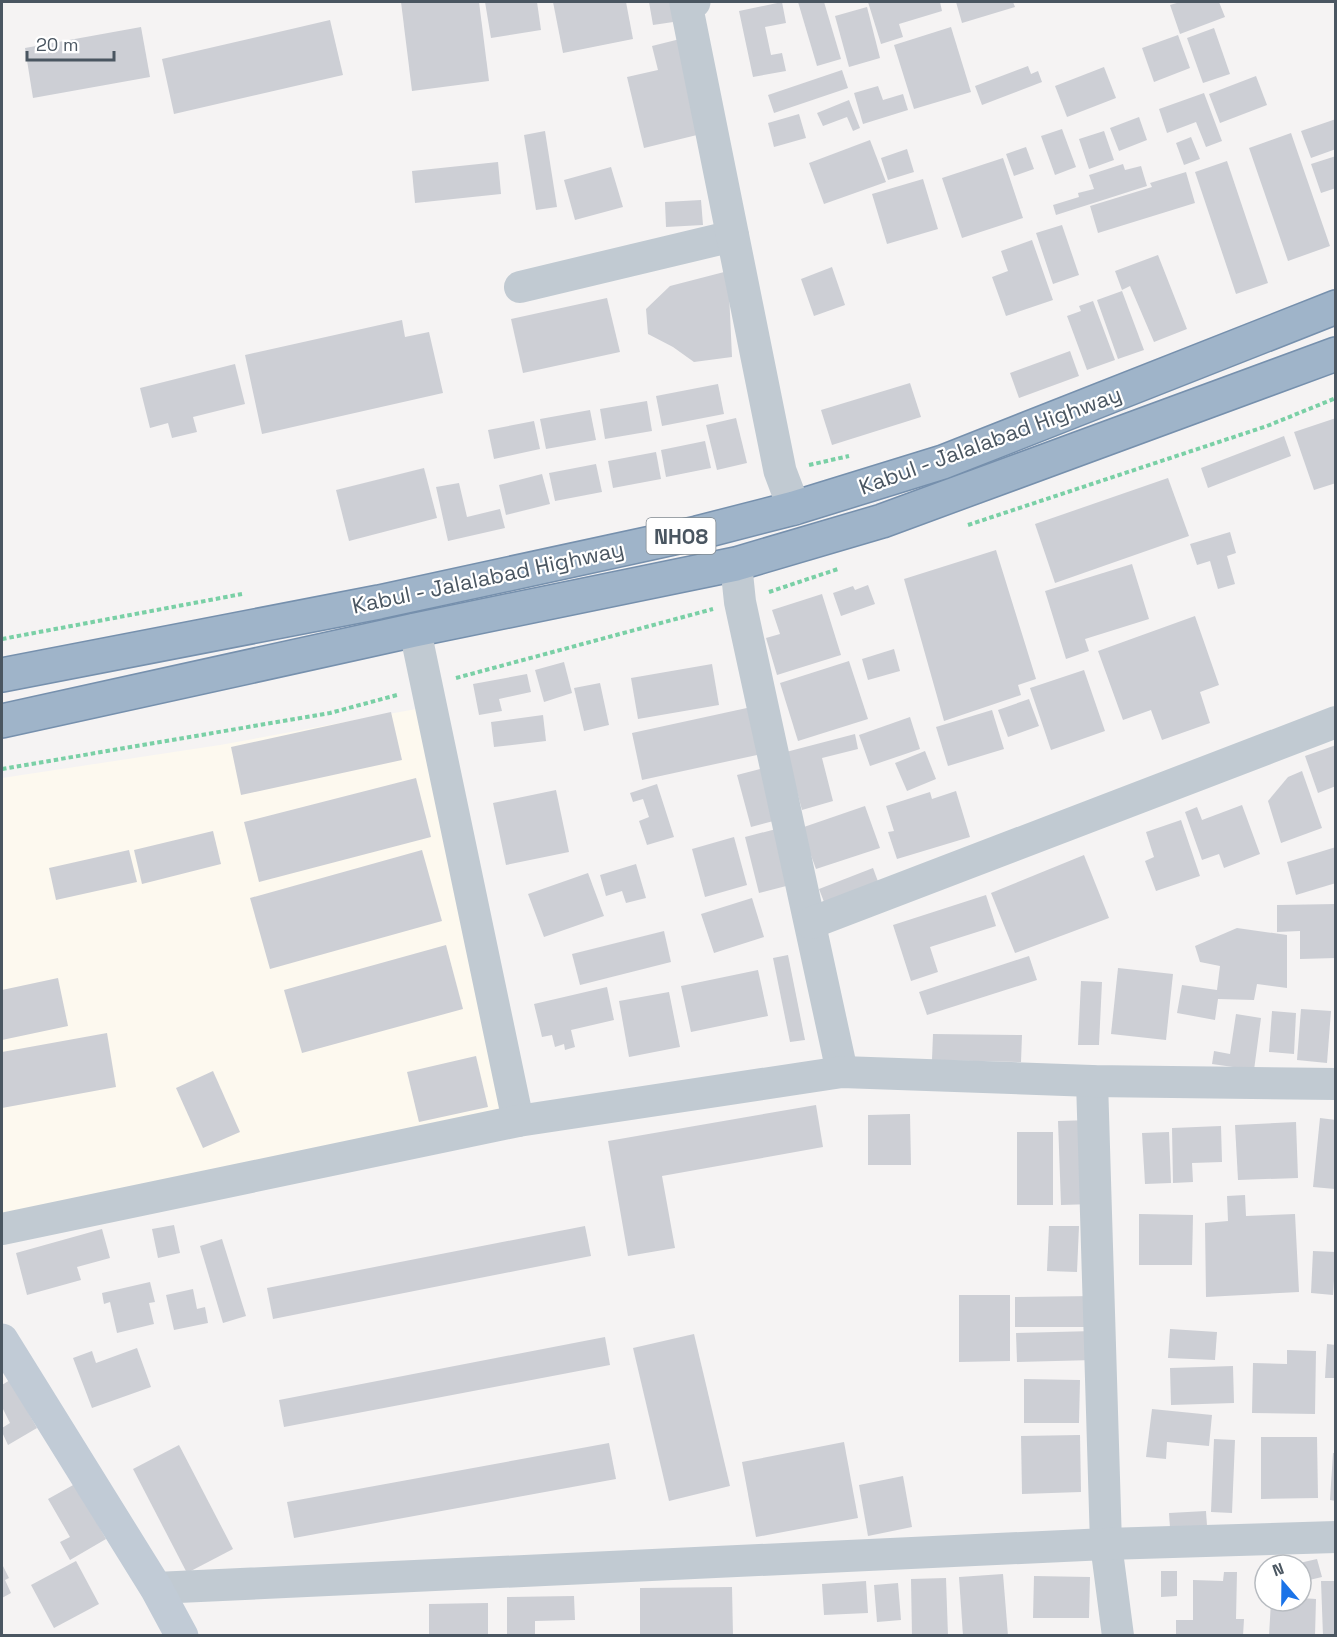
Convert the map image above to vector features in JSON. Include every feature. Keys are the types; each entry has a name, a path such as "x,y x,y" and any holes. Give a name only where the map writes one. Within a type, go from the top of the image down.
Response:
{"highway":[{"name":"Kabul - Jalalabad Highway","path":"2,675 379,602 697,532 794,508 943,462 1335,307"},
{"name":"Kabul - Jalalabad Highway","path":"2,721 415,630 736,564 902,514 1085,444 1335,354"}],"main road":[{"path":"2,1340 156,1588 182,1635"}],"street":[{"path":"688,2 780,471 794,508"},
{"path":"520,287 733,236"},
{"path":"736,564 740,602 842,1072"},
{"path":"415,630 518,1121"},
{"path":"811,922 1335,723"},
{"path":"2,1229 518,1121 842,1072 1092,1081 1335,1084"},
{"path":"1092,1081 1106,1544 1118,1635"},
{"path":"156,1588 1106,1544 1335,1537"}],"path":[{"path":"780,471 860,454"},
{"path":"2,639 247,593"}],"shaded area":[{"path":"427,707 505,1114 2,1218 2,778 220,745"}],"building":[{"path":"401,2 479,2 489,81 412,91"},
{"path":"485,2 537,2 541,30 491,38"},
{"path":"553,2 626,2 633,39 563,53"},
{"path":"649,2 677,2 680,21 653,25"},
{"path":"782,2 786,23 765,27 771,55 782,53 786,71 753,77 739,11"},
{"path":"798,2 824,2 841,59 817,66"},
{"path":"868,2 940,2 942,11 899,24 903,37 881,44"},
{"path":"956,2 1013,2 1015,7 962,23"},
{"path":"1180,2 1219,2 1225,17 1180,34 1170,5"},
{"path":"867,7 880,58 849,67 835,16"},
{"path":"330,20 343,75 174,114 162,59"},
{"path":"141,27 150,77 33,98 25,48"},
{"path":"951,27 971,92 914,109 894,45"},
{"path":"1214,28 1230,74 1203,83 1187,38"},
{"path":"1178,35 1190,68 1154,82 1142,48"},
{"path":"688,37 701,134 644,148 627,77 658,70 652,46"},
{"path":"1028,66 1031,74 1038,71 1042,82 982,105 975,86"},
{"path":"1104,67 1116,98 1067,117 1055,86"},
{"path":"842,70 848,88 774,113 768,95"},
{"path":"1256,76 1267,105 1220,123 1209,94"},
{"path":"878,86 883,100 903,94 908,110 863,124 854,93"},
{"path":"1204,93 1222,141 1206,147 1196,122 1167,133 1159,109"},
{"path":"849,100 860,128 853,131 847,117 823,126 817,113"},
{"path":"799,114 806,138 774,147 768,123"},
{"path":"1139,117 1147,140 1119,151 1110,128"},
{"path":"1336,119 1336,149 1311,158 1301,131"},
{"path":"1062,129 1076,167 1055,175 1041,136"},
{"path":"545,131 557,207 536,210 524,135"},
{"path":"1104,131 1114,160 1089,169 1079,139"},
{"path":"1291,133 1330,246 1288,261 1249,148"},
{"path":"1191,137 1200,159 1184,165 1176,143"},
{"path":"870,140 886,182 824,204 809,163"},
{"path":"1026,147 1034,169 1014,176 1006,154"},
{"path":"907,149 914,172 888,180 881,158"},
{"path":"1336,156 1336,188 1321,193 1311,164"},
{"path":"1003,158 1023,218 962,238 942,178"},
{"path":"1227,161 1268,283 1236,294 1195,172"},
{"path":"498,162 501,194 415,203 412,171"},
{"path":"1123,164 1125,170 1141,166 1147,186 1056,215 1053,205 1079,197 1078,193 1094,189 1089,175"},
{"path":"611,167 623,207 575,220 564,180"},
{"path":"1186,172 1195,203 1098,233 1090,206 1152,187 1150,183"},
{"path":"923,179 938,229 887,244 872,194"},
{"path":"701,200 703,225 666,227 665,202"},
{"path":"1062,225 1079,275 1053,284 1036,233"},
{"path":"1032,240 1053,300 1006,316 992,277 1008,271 1001,251"},
{"path":"1158,255 1187,329 1154,342 1130,286 1122,290 1115,271"},
{"path":"832,267 845,305 814,316 801,279"},
{"path":"728,271 732,357 694,362 673,347 648,334 646,309 670,286"},
{"path":"1122,291 1144,350 1118,359 1097,300"},
{"path":"607,298 620,352 523,373 511,319"},
{"path":"1093,301 1115,360 1087,370 1067,316 1081,311 1079,306"},
{"path":"402,320 405,337 429,332 443,393 262,434 245,355"},
{"path":"1070,351 1079,376 1019,398 1010,373"},
{"path":"235,364 245,404 193,417 197,432 172,438 168,423 150,428 140,388"},
{"path":"910,383 921,417 832,445 821,410"},
{"path":"718,384 724,414 662,426 656,396"},
{"path":"647,401 652,431 605,439 600,409"},
{"path":"590,410 596,440 546,449 540,419"},
{"path":"736,418 747,463 717,470 706,425"},
{"path":"1336,418 1336,483 1314,490 1294,432"},
{"path":"534,421 540,449 494,459 488,430"},
{"path":"1284,436 1291,456 1208,488 1201,468"},
{"path":"705,441 711,468 666,477 661,450"},
{"path":"656,452 661,479 613,488 608,461"},
{"path":"596,464 602,492 555,501 549,473"},
{"path":"424,468 437,518 349,541 336,490"},
{"path":"542,474 550,504 506,515 499,485"},
{"path":"1168,478 1189,536 1055,583 1035,524"},
{"path":"459,483 467,517 500,509 505,528 448,541 436,487"},
{"path":"1230,532 1236,553 1227,556 1235,584 1218,589 1210,561 1197,565 1190,544"},
{"path":"996,550 1036,679 1018,685 1021,695 944,721 904,579"},
{"path":"1132,564 1149,619 1085,639 1089,651 1066,659 1045,591"},
{"path":"868,585 875,604 841,616 833,593 853,586 855,590"},
{"path":"822,594 841,655 777,675 766,638 780,634 772,610"},
{"path":"1195,616 1219,685 1200,692 1210,723 1162,740 1151,710 1123,720 1098,651"},
{"path":"894,649 900,671 868,680 862,659"},
{"path":"849,661 868,719 798,741 780,683"},
{"path":"564,662 572,693 544,702 535,670"},
{"path":"712,664 719,705 638,719 631,678"},
{"path":"1084,670 1105,731 1051,750 1030,688"},
{"path":"527,674 531,692 499,699 502,711 479,715 473,684"},
{"path":"600,683 609,725 584,731 574,688"},
{"path":"1029,699 1039,726 1008,737 998,710"},
{"path":"756,706 766,753 642,780 632,733"},
{"path":"992,710 1004,749 948,766 936,727"},
{"path":"391,712 402,760 241,795 231,747"},
{"path":"543,715 546,741 494,747 491,722"},
{"path":"910,717 920,749 870,766 859,735"},
{"path":"855,734 858,749 822,758 833,801 802,810 786,752"},
{"path":"1336,745 1336,786 1318,793 1305,756"},
{"path":"925,751 936,779 907,791 895,763"},
{"path":"772,766 785,818 751,827 737,775"},
{"path":"1302,771 1322,828 1281,843 1268,801 1288,777"},
{"path":"416,778 431,837 259,882 244,822"},
{"path":"657,784 674,837 647,845 639,821 649,817 643,799 633,802 630,793"},
{"path":"556,790 569,852 506,865 493,803"},
{"path":"956,791 970,837 897,859 888,832 894,831 886,806 930,792 932,799"},
{"path":"1242,805 1260,854 1224,868 1219,854 1202,860 1185,812 1197,807 1202,820"},
{"path":"865,806 880,848 816,869 801,828"},
{"path":"1181,820 1200,876 1156,891 1145,861 1154,857 1146,832"},
{"path":"780,828 794,884 759,893 745,837"},
{"path":"213,831 221,864 142,884 134,850"},
{"path":"734,837 747,885 705,897 692,849"},
{"path":"1336,847 1336,883 1296,895 1287,862"},
{"path":"129,850 137,882 56,900 49,868"},
{"path":"422,850 442,921 270,969 250,898"},
{"path":"1084,855 1109,918 1015,953 991,893"},
{"path":"636,864 646,898 626,903 622,891 606,896 600,875"},
{"path":"873,868 880,887 826,907 819,889"},
{"path":"588,873 604,916 544,937 528,894"},
{"path":"986,895 996,926 930,947 938,972 911,981 893,925"},
{"path":"752,898 764,937 714,953 701,914"},
{"path":"1336,904 1336,958 1300,959 1300,931 1277,932 1277,905"},
{"path":"1237,928 1287,935 1287,988 1257,984 1254,1000 1218,999 1215,1020 1177,1013 1182,985 1217,990 1220,966 1200,962 1195,946"},
{"path":"664,931 671,962 580,985 572,954"},
{"path":"446,945 463,1009 302,1053 284,990"},
{"path":"788,955 805,1040 790,1042 773,958"},
{"path":"1029,956 1037,980 927,1015 919,992"},
{"path":"1118,968 1173,974 1166,1040 1111,1034"},
{"path":"758,970 768,1016 691,1032 681,986"},
{"path":"58,978 68,1026 2,1040 2,990"},
{"path":"1081,981 1102,982 1099,1045 1078,1045"},
{"path":"607,987 614,1020 571,1030 575,1047 565,1050 564,1044 555,1047 552,1035 542,1037 534,1004"},
{"path":"669,992 680,1047 629,1057 619,1001"},
{"path":"1301,1009 1331,1011 1327,1063 1297,1060"},
{"path":"1272,1011 1296,1013 1294,1054 1269,1052"},
{"path":"1236,1014 1261,1018 1254,1070 1212,1064 1214,1051 1230,1054"},
{"path":"107,1033 116,1087 2,1108 2,1052"},
{"path":"933,1034 1022,1035 1021,1062 932,1060"},
{"path":"476,1056 488,1107 419,1122 407,1072"},
{"path":"213,1071 240,1132 203,1148 176,1088"},
{"path":"816,1105 823,1147 662,1176 675,1248 628,1256 608,1141"},
{"path":"910,1114 911,1165 868,1165 868,1115"},
{"path":"1320,1118 1336,1120 1335,1189 1313,1187"},
{"path":"1092,1120 1094,1204 1061,1205 1058,1121"},
{"path":"1296,1122 1298,1178 1238,1180 1235,1125"},
{"path":"1221,1126 1222,1162 1192,1163 1193,1182 1173,1183 1172,1128"},
{"path":"1017,1132 1053,1132 1053,1205 1017,1205"},
{"path":"1169,1132 1171,1183 1145,1184 1142,1133"},
{"path":"1245,1195 1246,1216 1295,1214 1299,1292 1206,1297 1205,1223 1228,1221 1227,1196"},
{"path":"1139,1214 1193,1215 1192,1265 1139,1265"},
{"path":"174,1225 180,1253 158,1258 152,1229"},
{"path":"585,1226 591,1256 273,1319 267,1288"},
{"path":"1049,1226 1079,1226 1077,1272 1047,1271"},
{"path":"102,1229 110,1258 77,1267 81,1280 27,1295 16,1253"},
{"path":"222,1239 246,1316 223,1323 200,1246"},
{"path":"1313,1251 1336,1252 1333,1295 1311,1293"},
{"path":"150,1282 155,1302 149,1303 154,1324 117,1333 110,1302 104,1304 102,1293"},
{"path":"193,1289 197,1309 205,1307 208,1323 174,1330 166,1295"},
{"path":"959,1295 1010,1295 1010,1361 959,1362"},
{"path":"1096,1296 1096,1327 1015,1327 1015,1297"},
{"path":"1170,1329 1217,1332 1215,1360 1168,1358"},
{"path":"1094,1331 1094,1360 1017,1362 1016,1333"},
{"path":"694,1334 730,1486 669,1501 633,1348"},
{"path":"605,1337 610,1365 284,1427 279,1400"},
{"path":"1327,1344 1336,1345 1336,1378 1325,1378"},
{"path":"137,1348 151,1387 92,1408 73,1358 92,1351 96,1363"},
{"path":"1287,1350 1316,1351 1315,1414 1252,1413 1253,1363 1287,1364"},
{"path":"1233,1366 1234,1403 1171,1405 1170,1368"},
{"path":"1024,1379 1080,1380 1079,1423 1024,1423"},
{"path":"10,1380 37,1428 8,1445 2,1432 2,1428 10,1423 2,1407 2,1385"},
{"path":"1152,1409 1212,1415 1209,1446 1167,1442 1166,1459 1146,1457"},
{"path":"1080,1435 1081,1492 1022,1494 1021,1436"},
{"path":"1261,1437 1317,1437 1318,1498 1261,1499"},
{"path":"1214,1439 1235,1440 1232,1513 1211,1512"},
{"path":"844,1442 858,1518 756,1537 742,1462"},
{"path":"609,1443 616,1479 294,1538 287,1502"},
{"path":"179,1445 233,1549 187,1573 133,1469"},
{"path":"1333,1453 1336,1453 1336,1501 1330,1500"},
{"path":"903,1476 912,1527 868,1536 859,1485"},
{"path":"75,1484 106,1539 70,1560 60,1542 70,1537 48,1499"},
{"path":"1206,1511 1207,1526 1170,1528 1169,1513"},
{"path":"1317,1559 1322,1577 1313,1579 1313,1560"},
{"path":"76,1561 99,1604 54,1628 31,1585"},
{"path":"2,1564 9,1578 5,1580 11,1593 2,1598"},
{"path":"1161,1571 1177,1571 1177,1596 1161,1597"},
{"path":"1224,1572 1237,1572 1236,1619 1244,1619 1243,1636 1176,1636 1176,1620 1193,1620 1193,1580 1223,1581"},
{"path":"1003,1574 1008,1636 963,1636 959,1577"},
{"path":"1034,1576 1090,1577 1089,1618 1033,1618"},
{"path":"946,1578 948,1636 912,1636 911,1579"},
{"path":"866,1581 868,1613 824,1615 822,1584"},
{"path":"1321,1581 1336,1581 1336,1636 1323,1636"},
{"path":"898,1583 901,1620 877,1622 874,1585"},
{"path":"732,1587 733,1636 640,1636 640,1588"},
{"path":"574,1596 575,1620 535,1621 535,1636 507,1636 507,1597"},
{"path":"1313,1599 1316,1599 1315,1636 1269,1636 1270,1613 1313,1613"},
{"path":"488,1603 488,1636 429,1636 429,1604"}]}
